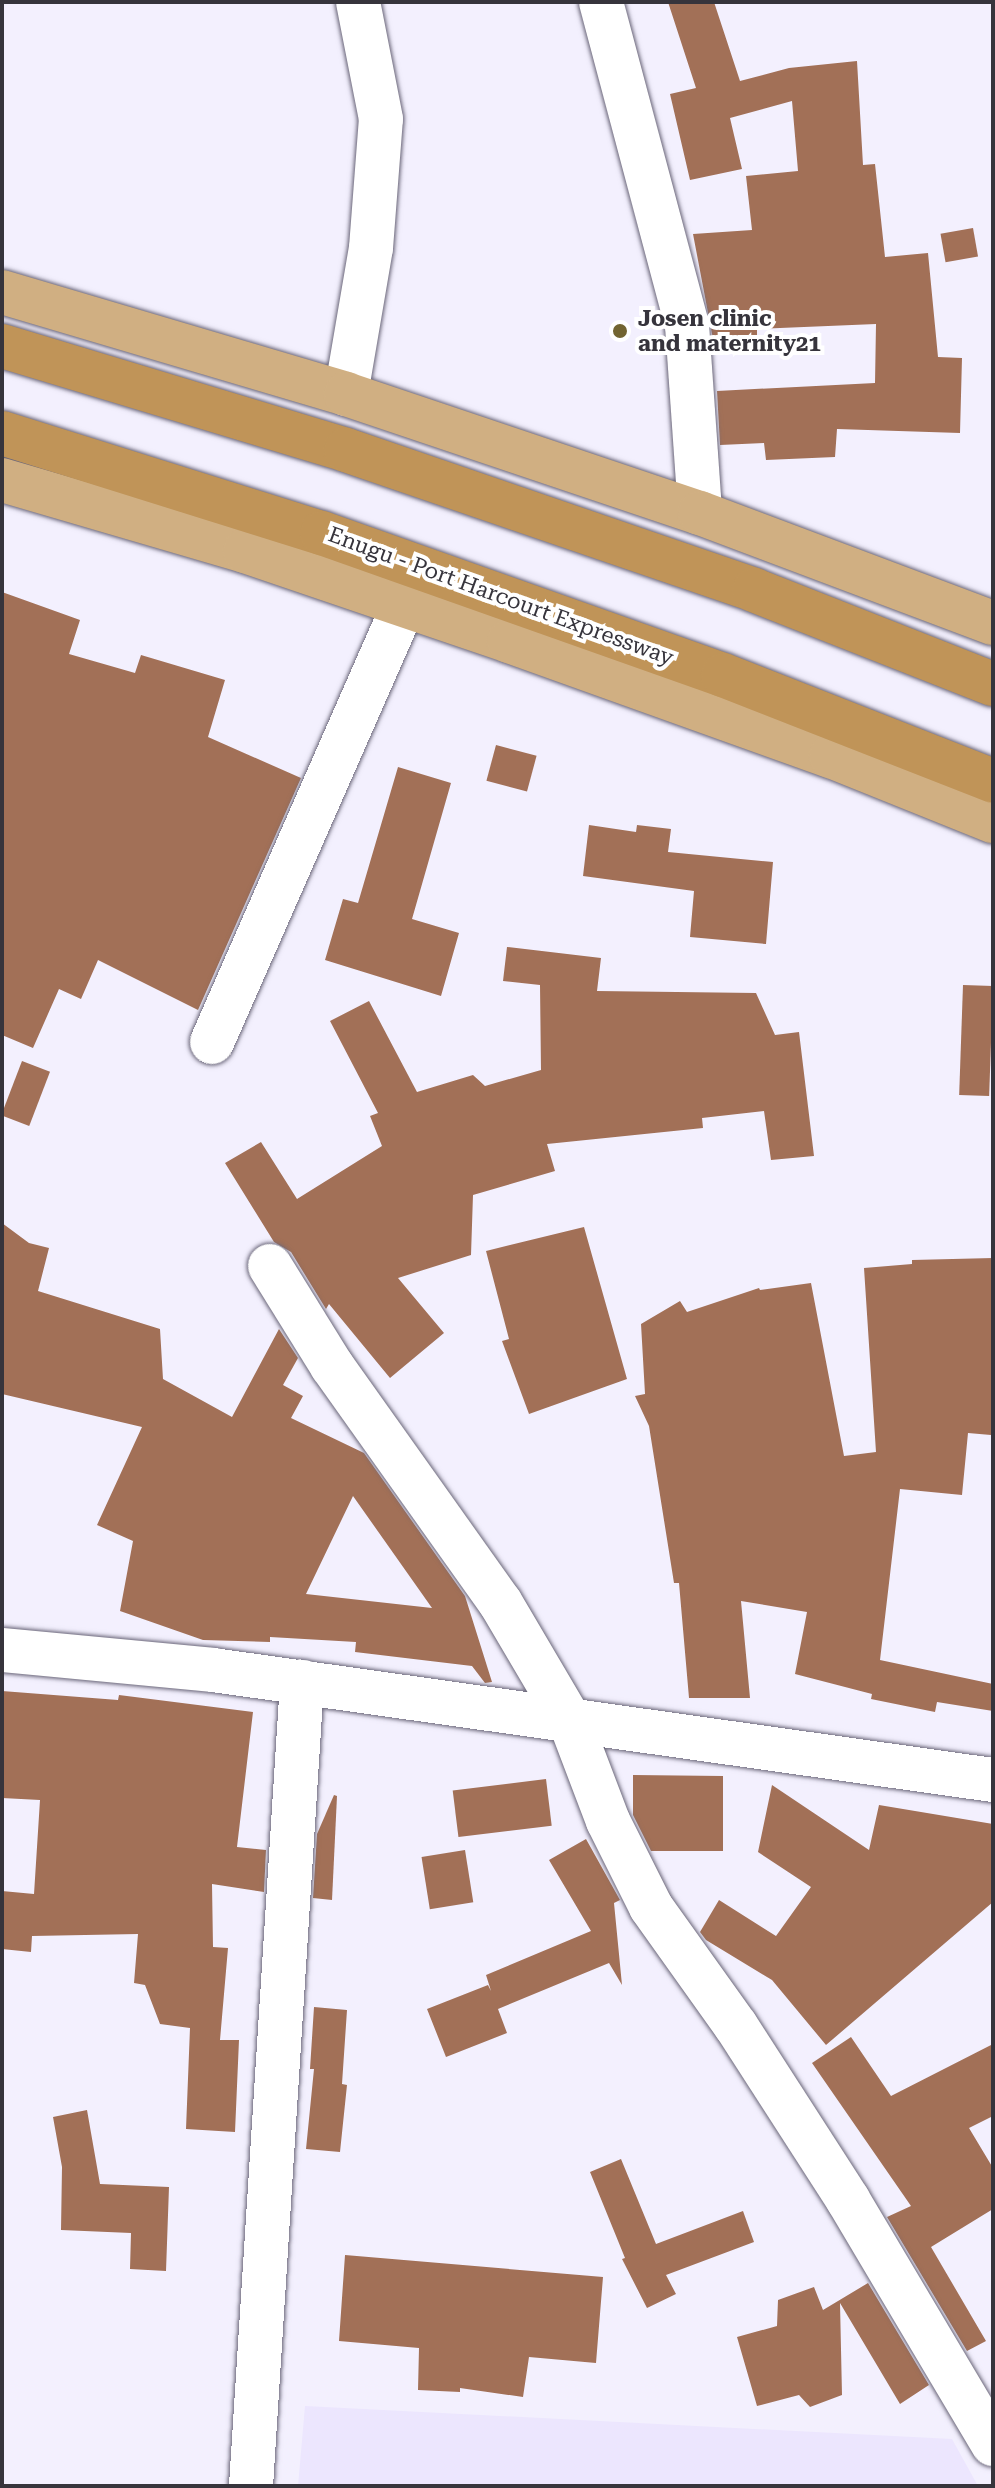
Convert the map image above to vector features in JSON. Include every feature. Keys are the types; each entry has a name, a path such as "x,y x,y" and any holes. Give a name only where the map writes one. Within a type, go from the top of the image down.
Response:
{"highway":[{"path":"2,346 376,460 754,590 993,684"},
{"name":"Enugu - Port Harcourt Expressway","path":"2,433 322,533 723,675 993,781"}],"main road":[{"path":"2,292 346,394 700,513 993,623"},
{"name":"Enugu - Port Harcourt Expressway","path":"2,480 245,551 404,605 831,756 993,821"}],"street":[{"path":"346,394 371,248 381,119 358,2"},
{"path":"601,2 687,325 700,513"},
{"path":"212,1042 404,605"},
{"path":"270,1266 332,1366 500,1602 570,1721 608,1821 651,1907 736,2026 848,2200 977,2383 993,2444"},
{"path":"2,1650 302,1682 993,1780"},
{"path":"251,2486 302,1682"}],"shaded area":[{"path":"305,2406 952,2439 978,2486 298,2486"}],"building":[{"path":"668,2 714,2 740,81 789,68 857,61 863,165 875,164 885,257 928,253 938,357 962,358 960,433 837,429 835,457 766,460 764,443 720,445 717,391 875,383 876,324 757,329 757,335 713,339 693,234 752,230 746,176 798,171 792,101 730,118 742,169 690,180 670,94 696,88"},
{"path":"973,228 978,257 946,262 941,234"},
{"path":"2,592 80,620 69,654 135,673 141,655 225,680 208,737 301,778 198,1010 98,960 81,999 59,989 33,1048 2,1035"},
{"path":"496,745 537,756 527,792 486,781"},
{"path":"398,767 451,783 412,919 459,933 441,996 325,960 343,899 358,903"},
{"path":"589,825 636,832 637,825 671,829 668,852 773,862 766,944 690,937 694,891 583,876"},
{"path":"507,947 601,958 597,991 756,993 775,1035 799,1032 814,1156 771,1160 764,1111 702,1118 703,1128 547,1144 555,1171 473,1195 471,1255 398,1278 444,1333 390,1378 329,1304 326,1309 291,1252 274,1242 225,1163 261,1142 297,1199 382,1146 370,1116 378,1113 330,1021 369,1001 417,1092 473,1075 485,1086 541,1070 540,985 503,981"},
{"path":"963,985 993,986 989,1096 959,1095"},
{"path":"22,1061 50,1072 29,1126 2,1115"},
{"path":"2,1223 29,1243 49,1248 38,1291 160,1329 163,1379 232,1417 279,1329 298,1358 283,1385 303,1396 291,1418 364,1453 465,1596 492,1682 485,1683 472,1666 355,1652 356,1642 270,1637 270,1642 203,1640 120,1611 133,1541 97,1525 142,1427 2,1394","holes":["353,1496 432,1608 306,1594"]},
{"path":"584,1227 627,1379 529,1414 502,1341 509,1339 486,1251"},
{"path":"993,1258 991,1435 968,1433 962,1495 900,1489 880,1660 993,1684 993,1711 937,1702 935,1712 871,1699 872,1694 795,1674 807,1612 741,1601 750,1698 689,1698 679,1583 674,1583 649,1426 635,1396 645,1394 641,1324 680,1301 687,1312 759,1288 811,1283 844,1456 876,1452 864,1268 912,1264 912,1260"},
{"path":"2,1691 118,1700 119,1695 253,1712 237,1847 266,1850 264,1892 212,1884 213,1947 228,1948 220,2040 239,2040 235,2132 186,2129 190,2028 160,2024 145,1985 134,1983 138,1934 32,1936 31,1952 2,1949 2,1891 34,1894 40,1800 2,1798"},
{"path":"633,1775 723,1776 723,1851 651,1851 633,1815"},
{"path":"546,1779 552,1826 458,1837 453,1790"},
{"path":"772,1785 869,1850 879,1805 993,1824 993,1902 826,2045 772,1980 706,1940 700,1932 719,1900 776,1936 811,1887 758,1852"},
{"path":"334,1795 337,1796 332,1900 313,1898 317,1834"},
{"path":"586,1839 620,1900 614,1903 622,1985 609,1963 498,2009 507,2033 446,2057 427,2009 488,1985 491,1991 486,1975 591,1931 549,1860"},
{"path":"465,1850 473,1902 430,1909 422,1857"},
{"path":"314,2007 347,2010 342,2084 347,2085 340,2152 306,2149 314,2069 310,2069"},
{"path":"851,2037 891,2096 993,2044 993,2116 969,2128 993,2168 993,2209 931,2247 986,2341 967,2351 887,2217 911,2206 812,2063"},
{"path":"87,2110 100,2184 169,2187 166,2271 130,2269 131,2233 61,2230 62,2167 53,2117"},
{"path":"621,2159 656,2244 743,2211 754,2242 666,2275 676,2294 647,2308 622,2259 625,2258 590,2172"},
{"path":"345,2255 603,2277 596,2363 529,2357 523,2397 460,2388 460,2392 418,2390 419,2348 339,2341"},
{"path":"868,2283 929,2385 900,2404 840,2303 842,2395 810,2407 799,2395 757,2406 737,2337 777,2326 778,2300 814,2287 823,2310"}],"place":[{"name":"Josen clinic and maternity21","path":"620,331"}]}
